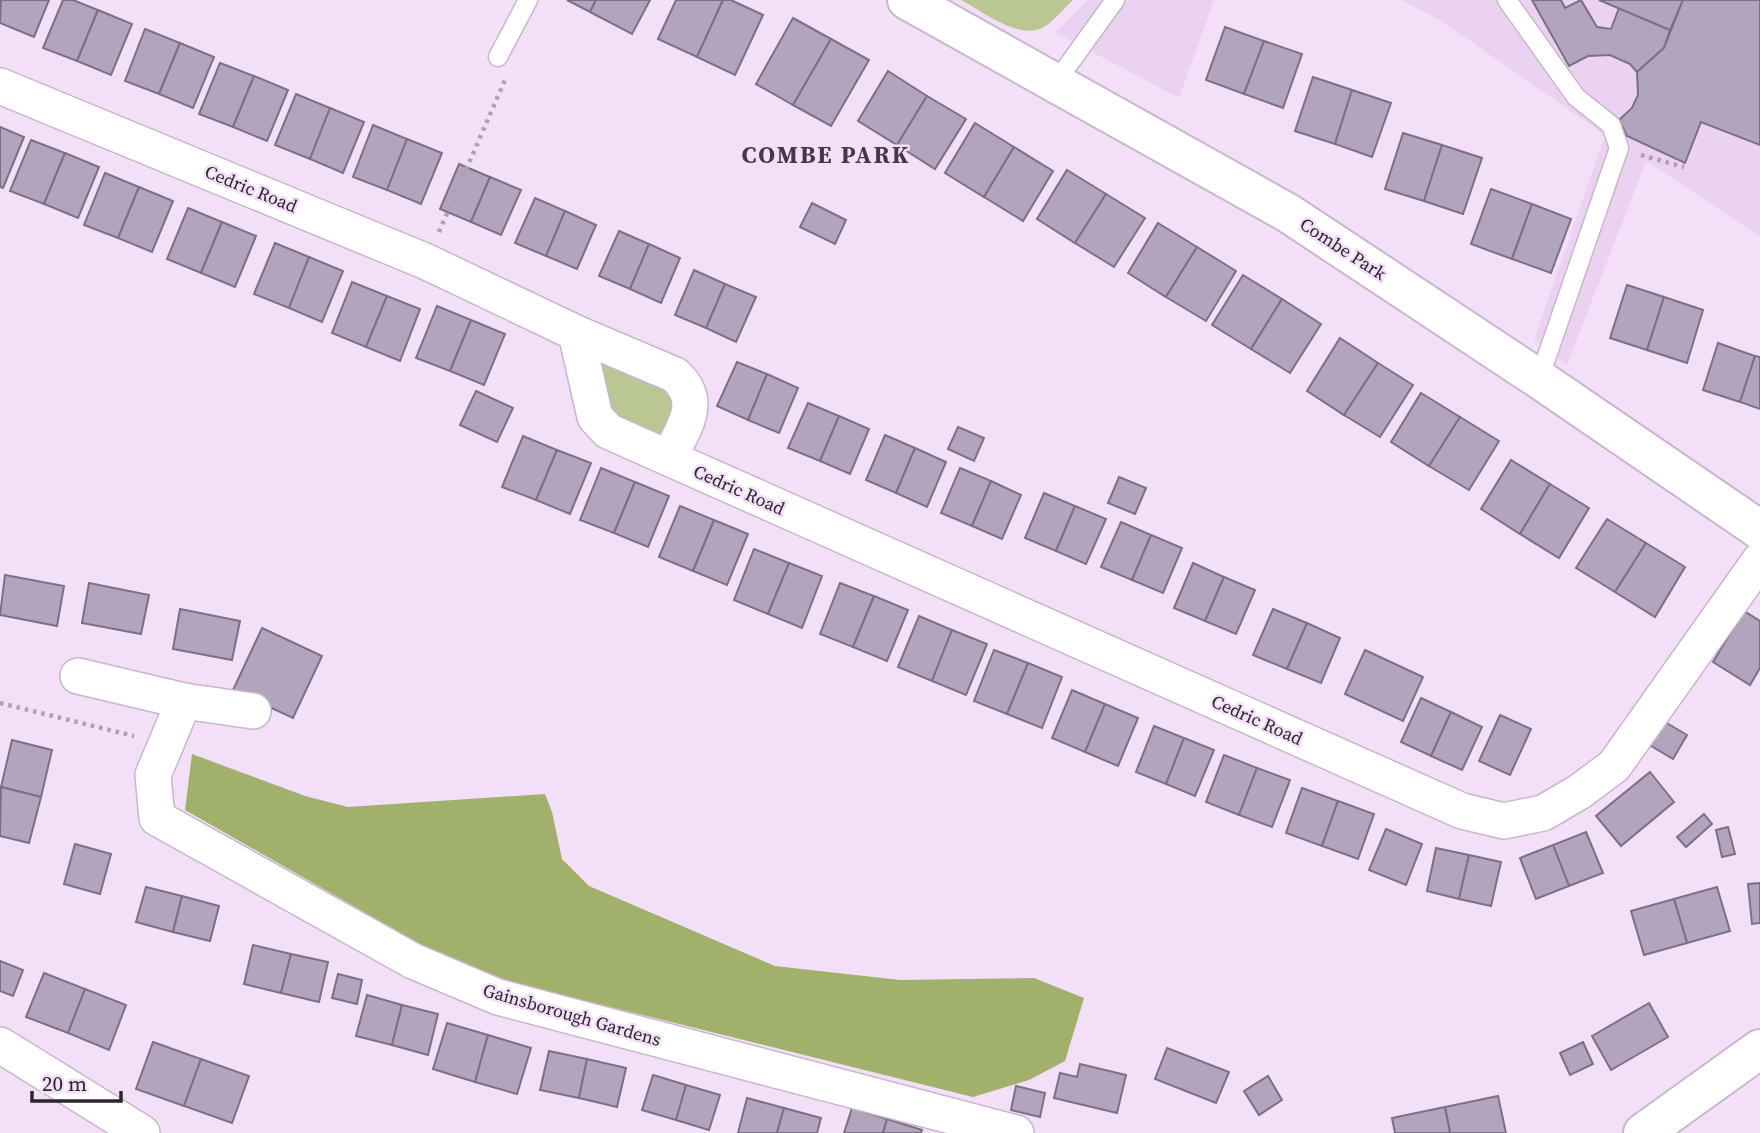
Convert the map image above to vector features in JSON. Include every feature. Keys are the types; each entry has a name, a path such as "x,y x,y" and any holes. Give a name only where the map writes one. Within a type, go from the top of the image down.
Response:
{"street":[{"name":"Combe Park","path":"907,0 1288,213 1539,379 1760,530"},
{"name":"Cedric Road","path":"0,86 427,262 576,333 675,375 688,386 691,410 669,458"},
{"name":"Cedric Road","path":"576,333 595,417 608,431 1462,811 1504,821 1543,813 1579,792 1614,766 1760,560"},
{"path":"78,676 184,701 253,710"},
{"name":"Gainsborough Gardens","path":"184,701 153,775 157,818 413,961 498,997 1016,1133"},
{"path":"0,1045 142,1133"},
{"path":"1643,1133 1760,1049"}],"lane":[{"path":"498,57 528,0"},
{"path":"1056,82 1115,0"},
{"path":"1507,0 1576,97 1611,125 1619,148 1539,379"}],"path":[{"path":"427,262 510,70 498,57"},
{"path":"1619,148 1684,167"},
{"path":"0,704 166,744"}],"shaded area":[{"path":"1088,0 1214,0 1179,98 1055,32"},
{"path":"1401,0 1760,0 1760,237 1646,161 1567,365 1534,340 1605,135 1440,20"}],"green space":[{"path":"961,0 1073,0 1044,27 1023,30 1001,23"},
{"path":"601,354 673,382 675,432 652,438 613,420 593,364"},
{"path":"192,754 305,796 348,807 545,794 552,812 562,859 589,886 775,966 900,980 1034,978 1084,998 1065,1061 1029,1080 973,1097 498,979 436,953 185,810"}],"building":[{"path":"1,0 49,0 34,37 0,23"},
{"path":"63,0 73,0 98,10 77,61 43,48"},
{"path":"567,0 596,0 590,12"},
{"path":"596,0 650,0 632,34 590,12"},
{"path":"676,0 723,0 697,57 658,39"},
{"path":"723,0 731,0 763,15 735,75 697,57"},
{"path":"1532,0 1561,0 1565,8 1581,0 1597,27 1611,29 1619,8 1670,30 1664,48 1637,72 1630,64 1610,55 1588,56 1569,66"},
{"path":"1599,0 1683,0 1670,30"},
{"path":"1683,0 1760,0 1760,145 1701,122 1685,163 1627,136 1619,120 1632,108 1638,95 1637,72 1664,48"},
{"path":"98,10 132,24 111,75 77,61"},
{"path":"793,18 831,39 793,105 756,84"},
{"path":"1225,27 1264,41 1244,94 1206,80"},
{"path":"145,29 180,43 159,94 125,81"},
{"path":"831,39 869,60 831,126 793,105"},
{"path":"1264,41 1302,54 1283,108 1244,94"},
{"path":"180,43 214,57 193,108 159,94"},
{"path":"220,63 254,76 233,127 199,114"},
{"path":"888,71 927,96 897,145 858,121"},
{"path":"254,76 288,90 267,141 233,127"},
{"path":"1313,77 1352,90 1335,144 1295,131"},
{"path":"1352,90 1391,103 1372,157 1335,144"},
{"path":"296,94 330,108 310,159 275,145"},
{"path":"927,96 966,119 935,169 897,145"},
{"path":"330,108 364,122 343,173 310,159"},
{"path":"975,123 1014,147 984,197 945,173"},
{"path":"373,125 407,139 387,190 353,177"},
{"path":"0,127 24,137 3,188 0,187"},
{"path":"1403,133 1442,145 1424,201 1385,189"},
{"path":"407,139 442,153 421,204 387,190"},
{"path":"31,140 65,153 44,204 10,191"},
{"path":"1442,145 1482,158 1463,214 1424,201"},
{"path":"1014,147 1053,171 1023,221 984,197"},
{"path":"65,153 99,167 78,218 44,204"},
{"path":"459,164 490,177 471,222 440,209"},
{"path":"1067,170 1106,194 1075,243 1037,219"},
{"path":"105,173 139,187 118,238 84,225"},
{"path":"490,177 521,190 501,235 471,222"},
{"path":"139,187 173,201 152,252 118,238"},
{"path":"1491,189 1532,204 1512,259 1471,244"},
{"path":"1106,194 1145,218 1114,267 1075,243"},
{"path":"535,198 565,211 546,256 515,243"},
{"path":"812,203 846,220 835,244 800,227"},
{"path":"1532,204 1571,219 1551,273 1512,259"},
{"path":"188,208 222,222 201,273 167,259"},
{"path":"565,211 596,225 577,269 546,256"},
{"path":"222,222 256,236 235,287 201,273"},
{"path":"1158,223 1197,247 1166,297 1128,273"},
{"path":"619,231 649,244 630,289 599,276"},
{"path":"275,243 309,257 289,308 254,294"},
{"path":"649,244 680,258 661,303 630,289"},
{"path":"1197,247 1236,271 1206,321 1166,297"},
{"path":"309,257 343,271 322,322 289,308"},
{"path":"694,270 725,284 706,328 675,315"},
{"path":"1243,275 1282,299 1251,349 1212,325"},
{"path":"352,282 387,296 366,347 332,333"},
{"path":"725,284 756,297 736,342 706,328"},
{"path":"1627,285 1664,297 1647,350 1610,338"},
{"path":"387,296 420,309 400,361 366,347"},
{"path":"1664,297 1703,310 1687,363 1647,350"},
{"path":"1282,299 1321,324 1290,373 1251,349"},
{"path":"437,306 471,320 450,371 416,358"},
{"path":"471,320 505,334 484,385 450,371"},
{"path":"1340,338 1378,363 1344,415 1307,391"},
{"path":"1718,343 1755,356 1740,402 1703,390"},
{"path":"1755,356 1760,357 1760,409 1740,402"},
{"path":"737,362 767,374 748,420 717,406"},
{"path":"1378,363 1413,385 1380,437 1344,415"},
{"path":"767,374 798,388 779,433 748,420"},
{"path":"476,391 513,408 497,442 460,425"},
{"path":"1421,393 1460,417 1429,466 1391,442"},
{"path":"808,403 839,416 820,461 788,448"},
{"path":"839,416 869,429 850,474 820,461"},
{"path":"1460,417 1499,441 1469,490 1429,466"},
{"path":"958,427 984,438 974,461 948,449"},
{"path":"885,435 915,448 896,493 866,480"},
{"path":"523,436 557,450 536,500 502,487"},
{"path":"915,448 946,462 927,507 896,493"},
{"path":"557,450 591,463 570,514 536,500"},
{"path":"1511,460 1550,484 1520,534 1481,509"},
{"path":"601,468 635,482 614,533 580,520"},
{"path":"960,468 991,481 972,526 941,513"},
{"path":"1119,477 1146,488 1135,514 1108,503"},
{"path":"991,481 1021,495 1002,539 972,526"},
{"path":"635,482 669,496 648,547 614,533"},
{"path":"1550,484 1589,508 1559,558 1520,534"},
{"path":"1044,493 1075,506 1056,551 1025,538"},
{"path":"680,506 714,520 693,571 659,557"},
{"path":"1075,506 1106,519 1086,564 1056,551"},
{"path":"1607,519 1646,543 1615,592 1576,568"},
{"path":"714,520 748,534 727,585 693,571"},
{"path":"1121,522 1151,535 1132,580 1101,567"},
{"path":"1151,535 1182,548 1163,593 1132,580"},
{"path":"1646,543 1685,567 1655,617 1615,592"},
{"path":"754,549 789,563 768,614 734,600"},
{"path":"789,563 822,576 802,628 768,614"},
{"path":"1193,563 1224,577 1205,621 1174,608"},
{"path":"5,575 64,586 57,626 0,615"},
{"path":"1224,577 1255,590 1236,634 1205,621"},
{"path":"89,583 149,595 141,634 82,623"},
{"path":"840,583 874,596 853,647 820,634"},
{"path":"874,596 908,610 887,661 853,647"},
{"path":"180,609 240,621 232,660 173,649"},
{"path":"1273,609 1307,623 1287,669 1253,655"},
{"path":"1744,611 1760,621 1760,668 1750,685 1713,662"},
{"path":"919,616 952,630 932,681 898,667"},
{"path":"1307,623 1340,638 1321,683 1287,669"},
{"path":"262,628 322,656 293,718 233,690"},
{"path":"952,630 987,644 966,695 932,681"},
{"path":"994,650 1028,663 1007,714 974,701"},
{"path":"1365,650 1423,677 1403,721 1345,694"},
{"path":"1028,663 1062,677 1042,728 1007,714"},
{"path":"1072,690 1105,704 1085,752 1052,738"},
{"path":"1421,698 1451,712 1431,756 1401,742"},
{"path":"1105,704 1138,718 1118,766 1085,752"},
{"path":"1451,712 1482,727 1462,770 1431,756"},
{"path":"1500,715 1531,729 1510,775 1479,761"},
{"path":"1660,719 1687,735 1673,759 1646,743"},
{"path":"1154,726 1184,738 1166,784 1136,772"},
{"path":"1184,738 1214,750 1195,796 1166,784"},
{"path":"12,740 52,750 41,797 1,787"},
{"path":"1224,755 1257,768 1239,815 1206,802"},
{"path":"1257,768 1290,780 1272,827 1239,815"},
{"path":"1650,772 1674,802 1621,846 1596,816"},
{"path":"1,787 41,797 29,843 0,836"},
{"path":"1302,788 1338,801 1322,846 1286,833"},
{"path":"1338,801 1374,814 1358,859 1322,846"},
{"path":"1704,814 1712,824 1686,847 1677,837"},
{"path":"1728,827 1735,854 1722,857 1716,830"},
{"path":"1386,829 1422,844 1406,885 1369,870"},
{"path":"1586,832 1603,873 1569,886 1553,845"},
{"path":"75,844 111,854 100,894 64,884"},
{"path":"1553,845 1569,886 1536,899 1520,858"},
{"path":"1436,848 1469,855 1459,899 1427,891"},
{"path":"1469,855 1501,862 1491,906 1459,899"},
{"path":"1760,883 1760,923 1752,924 1748,884"},
{"path":"146,887 182,896 173,932 136,922"},
{"path":"1717,887 1730,931 1687,943 1674,899"},
{"path":"182,896 219,906 210,941 173,932"},
{"path":"1674,899 1687,943 1644,955 1631,911"},
{"path":"253,945 291,954 281,993 244,984"},
{"path":"291,954 328,962 319,1002 281,993"},
{"path":"0,961 23,970 13,996 0,991"},
{"path":"44,973 85,989 68,1033 26,1017"},
{"path":"338,974 362,980 357,1004 332,998"},
{"path":"85,989 126,1005 109,1050 68,1033"},
{"path":"367,995 402,1005 392,1045 356,1036"},
{"path":"1649,1003 1668,1037 1611,1070 1592,1036"},
{"path":"402,1005 438,1014 428,1055 392,1045"},
{"path":"447,1023 488,1035 475,1082 433,1069"},
{"path":"488,1035 531,1048 517,1094 475,1082"},
{"path":"153,1042 201,1059 184,1106 136,1089"},
{"path":"1583,1042 1593,1064 1570,1075 1560,1053"},
{"path":"1167,1048 1229,1072 1216,1103 1155,1079"},
{"path":"549,1051 587,1059 579,1098 540,1090"},
{"path":"201,1059 249,1076 232,1123 184,1106"},
{"path":"587,1059 626,1068 617,1107 579,1098"},
{"path":"1080,1064 1126,1075 1117,1113 1054,1098 1060,1073 1077,1077"},
{"path":"653,1075 686,1085 676,1120 642,1110"},
{"path":"1268,1076 1282,1100 1259,1115 1244,1091"},
{"path":"686,1085 720,1095 709,1130 676,1120"},
{"path":"1016,1086 1045,1093 1040,1117 1011,1110"},
{"path":"1498,1096 1506,1133 1450,1133 1445,1107"},
{"path":"747,1098 784,1108 777,1133 738,1133"},
{"path":"1445,1107 1450,1133 1395,1133 1392,1118"},
{"path":"784,1108 821,1118 817,1133 777,1133"},
{"path":"852,1108 887,1119 883,1133 844,1133"},
{"path":"887,1119 922,1130 921,1133 883,1133"}],"district":[{"name":"COMBE PARK","path":"826,155"}]}
